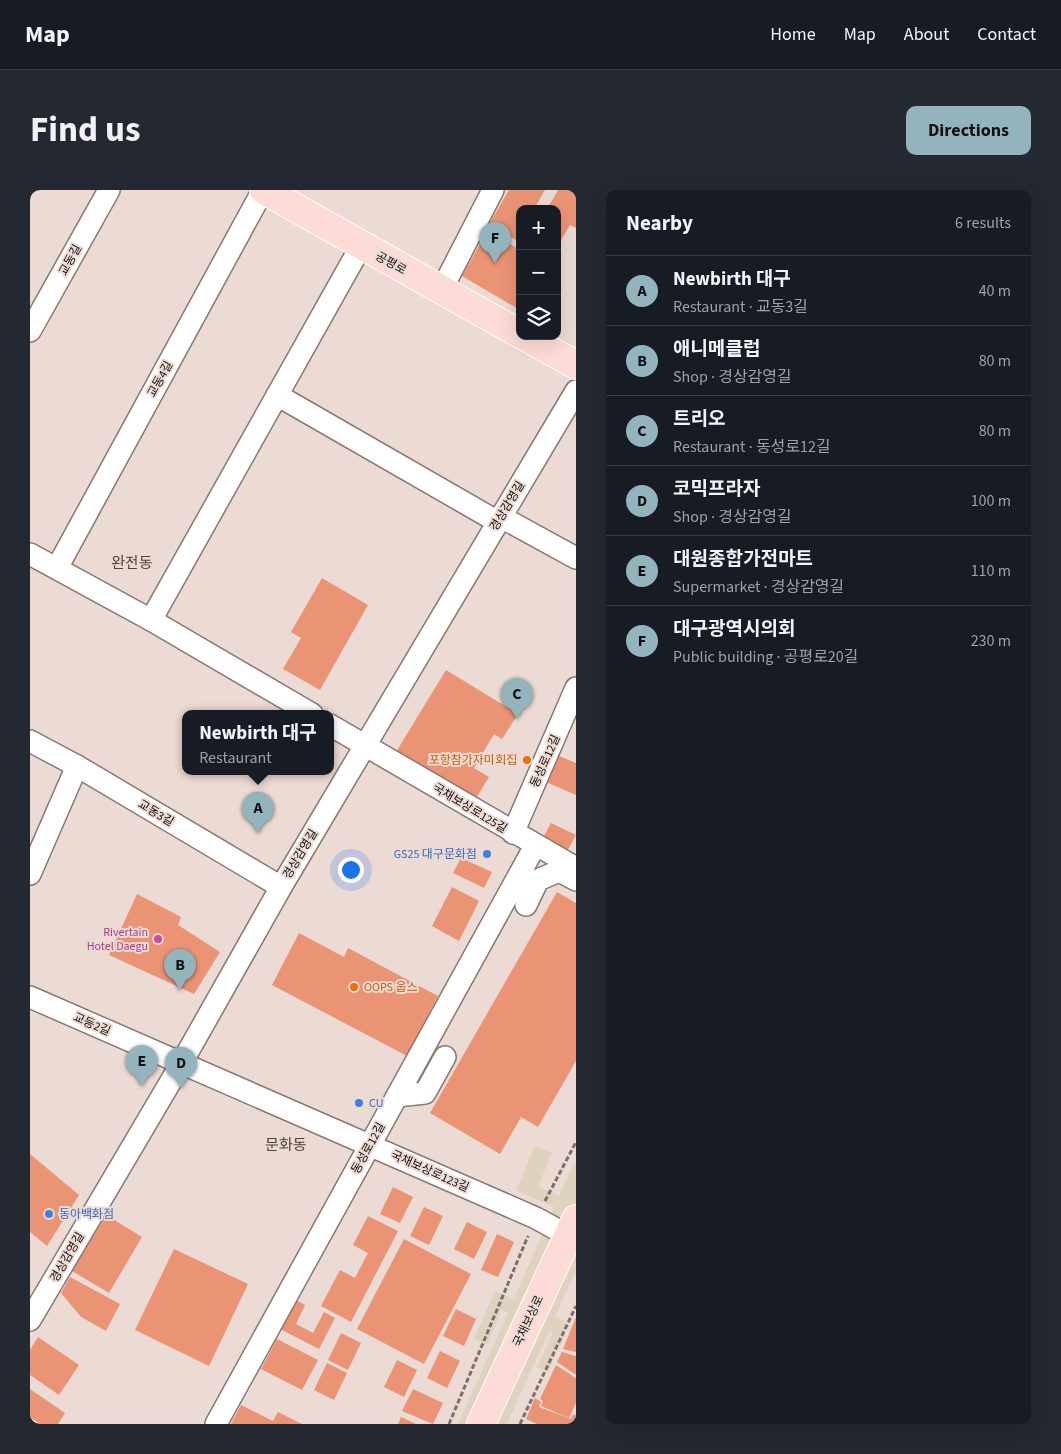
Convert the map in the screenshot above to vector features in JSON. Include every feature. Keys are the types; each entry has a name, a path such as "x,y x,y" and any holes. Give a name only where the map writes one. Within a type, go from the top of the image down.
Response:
{"main road":[{"name":"공평로","path":"263,190 516,332"},
{"path":"531,340 576,365"},
{"name":"국채보상로","path":"481,1424 573,1231"}],"street":[{"name":"교동길","path":"30,330 109,190"},
{"name":"교동4길","path":"57,568 263,190"},
{"path":"441,290 493,190"},
{"path":"151,620 360,246"},
{"name":"경상감영길","path":"30,1320 181,1064 281,887 576,391"},
{"path":"277,395 499,520 576,558"},
{"path":"30,554 151,620 305,710"},
{"name":"동성로12길","path":"513,833 576,688"},
{"path":"334,727 365,745"},
{"name":"교동3길","path":"30,741 77,766 281,887"},
{"name":"국채보상로125길","path":"365,745 535,846 576,868"},
{"path":"30,874 77,766"},
{"name":"동성로12길","path":"216,1424 535,846"},
{"path":"526,905 538,880 559,871 576,880"},
{"name":"교동2길","path":"30,997 181,1064"},
{"path":"397,1096 425,1093 445,1058"},
{"name":"국채보상로123길","path":"181,1064 370,1144 536,1218 573,1231"}],"path":[{"path":"449,1424 536,1218 576,1142"},
{"path":"520,1424 576,1306"}],"shaded area":[{"path":"535,1146 552,1153 538,1186 559,1196 574,1163 576,1164 576,1270 555,1317 569,1324 548,1372 537,1367 553,1333 549,1331 507,1424 458,1424 508,1313 502,1310 487,1345 474,1339 495,1291 514,1299 554,1207 516,1190"}],"building":[{"path":"509,190 545,190 536,205 516,205 516,240 489,224"},
{"path":"558,190 568,190 576,194 576,228 570,225 561,240 561,205 549,205"},
{"path":"487,231 516,248 516,308 462,276"},
{"path":"322,578 368,605 320,690 283,669 301,638 291,632"},
{"path":"446,670 518,714 502,739 494,734 474,768 489,777 475,800 396,752"},
{"path":"557,755 576,763 576,795 546,782"},
{"path":"551,823 576,835 565,855 540,843"},
{"path":"461,858 492,872 484,888 453,873"},
{"path":"452,887 479,901 459,941 432,926"},
{"path":"557,892 576,903 576,1061 538,1127 521,1117 500,1154 430,1113"},
{"name":"Rivertain Hotel Daegu","path":"137,894 181,917 178,925 220,952 194,994 109,955"},
{"path":"299,933 344,957 348,948 438,996 407,1056 272,985"},
{"name":"동아백화점","path":"30,1154 79,1195 47,1246 30,1232"},
{"path":"393,1187 413,1197 400,1223 380,1214"},
{"path":"424,1207 443,1216 429,1245 410,1236"},
{"path":"106,1215 142,1237 109,1293 72,1271"},
{"path":"368,1216 398,1231 351,1322 321,1306 340,1270 355,1278 368,1253 353,1245"},
{"path":"467,1222 487,1232 474,1259 454,1249"},
{"path":"497,1234 514,1242 498,1277 481,1270"},
{"path":"404,1239 471,1274 424,1364 357,1329"},
{"path":"174,1249 248,1284 209,1366 135,1330"},
{"path":"70,1277 120,1304 106,1331 81,1317 61,1293"},
{"path":"294,1299 305,1305 296,1324 313,1333 324,1312 335,1318 319,1349 278,1328"},
{"path":"456,1309 476,1319 464,1346 443,1336"},
{"path":"576,1317 576,1352 563,1349"},
{"path":"341,1333 361,1343 348,1370 328,1360"},
{"path":"38,1337 79,1365 59,1395 30,1375 30,1350"},
{"path":"277,1339 318,1360 302,1390 261,1369"},
{"path":"440,1351 460,1361 447,1388 427,1378"},
{"path":"562,1352 576,1356 576,1375 557,1362"},
{"path":"397,1360 417,1370 404,1397 384,1387"},
{"path":"327,1363 347,1373 334,1400 314,1390"},
{"path":"556,1365 576,1378 576,1403 569,1418 541,1406 543,1401 540,1399"},
{"path":"30,1389 65,1413 58,1424 40,1424 30,1417"},
{"path":"413,1389 443,1403 433,1424 402,1411"},
{"path":"535,1398 541,1402 539,1407 571,1419 573,1414 576,1416 576,1424 537,1424 526,1419"},
{"path":"241,1405 273,1421 278,1412 302,1424 231,1424"},
{"path":"401,1417 416,1424 398,1424"}],"place":[{"name":"대구광역시의회","path":"495,263"},
{"name":"트리오","path":"517,719"},
{"name":"포항참가자미회집","path":"527,760"},
{"name":"Newbirth 대구","path":"258,833"},
{"name":"GS25 대구문화점","path":"487,854"},
{"name":"Rivertain Hotel Daegu","path":"158,939"},
{"name":"OOPS 웁스","path":"354,987"},
{"name":"애니메클럽","path":"180,990"},
{"name":"대원종합가전마트","path":"142,1086"},
{"name":"코믹프라자","path":"181,1088"},
{"name":"CU","path":"359,1103"},
{"name":"동아백화점","path":"49,1214"}],"district":[{"name":"완전동","path":"132,563"},
{"name":"문화동","path":"286,1145"}]}
